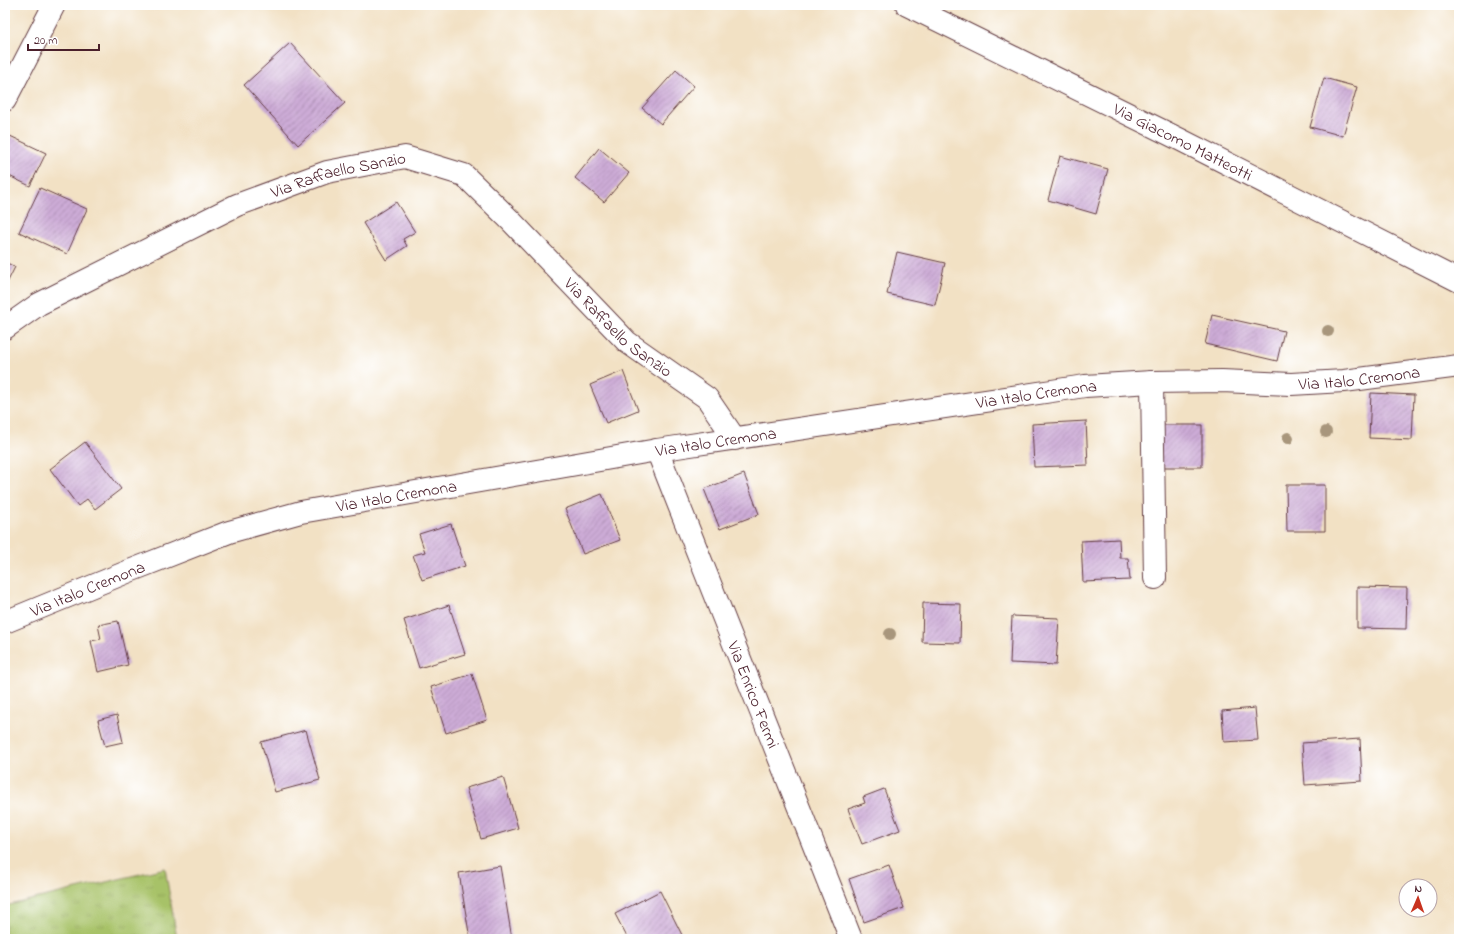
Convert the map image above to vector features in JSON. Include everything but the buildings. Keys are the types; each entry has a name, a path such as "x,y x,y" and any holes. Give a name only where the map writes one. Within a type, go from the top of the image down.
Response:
{"street":[{"path":"5,100 54,5"},
{"name":"Via Giacomo Matteotti","path":"907,5 1178,139 1459,281"},
{"name":"Via Raffaello Sanzio","path":"5,328 39,304 237,205 328,172 405,157 464,175 511,221 627,342 707,398 735,439"},
{"name":"Via Italo Cremona","path":"5,622 229,532 301,512 657,450 1085,386 1152,382 1222,381 1291,384 1344,381 1455,362"},
{"path":"1152,382 1155,578"},
{"name":"Via Enrico Fermi","path":"657,450 851,939"}],"green space":[{"path":"165,868 177,939 5,939 5,906"}]}
